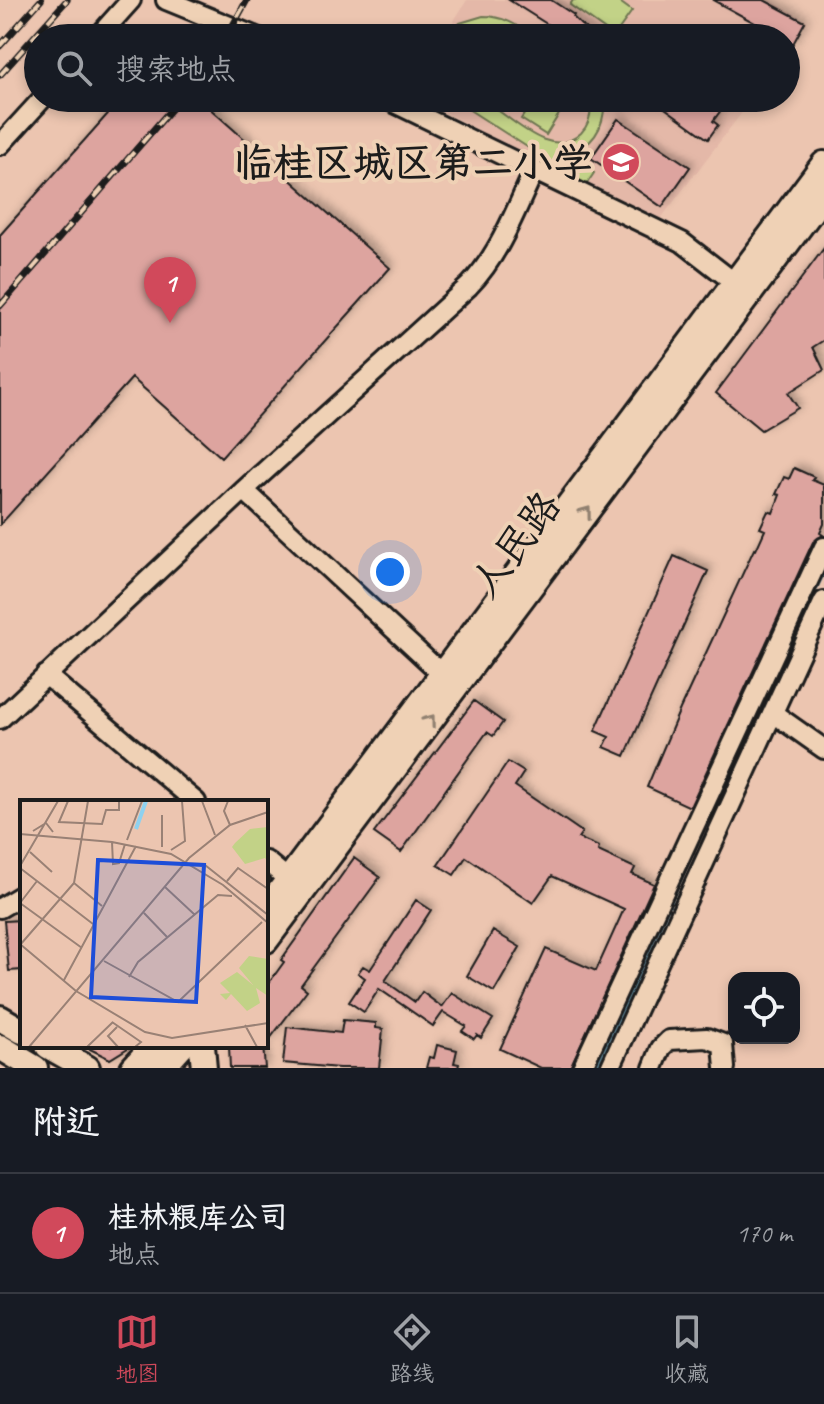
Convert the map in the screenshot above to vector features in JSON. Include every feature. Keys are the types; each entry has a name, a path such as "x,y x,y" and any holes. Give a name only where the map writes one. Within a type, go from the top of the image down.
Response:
{"main road":[{"name":"人民路","path":"268,907 824,164"},
{"name":"人民路","path":"268,937 824,194"},
{"path":"0,1018 20,1030"},
{"path":"0,1047 35,1068"},
{"path":"52,1048 87,1068"},
{"path":"133,1068 151,1048"},
{"path":"162,1068 180,1048"},
{"path":"202,1048 204,1068"}],"street":[{"path":"110,24 131,0"},
{"path":"166,0 225,24"},
{"path":"0,145 30,112"},
{"path":"413,112 682,242 735,283"},
{"path":"0,719 484,271 534,171"},
{"path":"244,490 442,674"},
{"path":"582,1068 823,550"},
{"path":"610,1068 824,601"},
{"path":"46,675 194,800"},
{"path":"773,713 824,749"},
{"path":"687,838 709,848"},
{"path":"268,863 289,880"},
{"path":"0,908 20,896"},
{"path":"653,1068 661,1048 669,1040 707,1038 723,1044 725,1068"}],"shaded area":[{"name":"临桂区城区第二小学","path":"467,0 770,0 807,21 800,33 800,24 452,24"},
{"name":"临桂区城区第二小学","path":"444,112 742,112 656,225"}],"green space":[{"path":"573,0 617,0 632,11 623,24 597,24 570,5"},
{"path":"491,16 513,24 459,24"},
{"path":"473,112 500,112 530,133 556,142 569,141 581,133 591,112 604,112 600,126 591,140 568,155 594,173 586,185"},
{"path":"526,112 560,112 546,135 521,119"}],"building":[{"path":"509,0 551,0 574,15 580,24 547,24"},
{"path":"713,0 764,0 805,22 800,31 800,24 757,24"},
{"path":"110,112 214,112 390,268 221,457 132,378 0,525 0,235"},
{"path":"670,112 720,112 713,121 718,125 708,139"},
{"path":"618,119 690,167 662,207 591,158"},
{"path":"824,248 824,340 813,347 824,370 788,393 798,408 761,430 716,393"},
{"path":"794,468 824,485 824,524 820,533 823,535 813,542 690,807 647,787 680,709 765,530 760,528 768,511 773,513 780,495 776,494 784,477 789,479"},
{"path":"674,556 708,571 625,756 604,747 609,737 595,731"},
{"path":"474,701 503,722 493,736 487,732 401,852 374,833"},
{"path":"508,762 524,772 515,786 582,832 578,838 635,868 632,874 654,884 570,1068 541,1068 500,1049 546,949 596,971 624,909 552,876 533,903 466,857 454,875 438,865"},
{"path":"354,858 380,877 301,985 307,990 268,1041 268,984 284,962 281,960"},
{"path":"416,900 431,910 385,981 415,1002 422,992 442,1007 452,993 493,1019 481,1038 477,1035 474,1039 462,1031 466,1026 443,1012 433,1026 379,989 364,1012 349,1002 365,978 358,973 363,966 370,970"},
{"path":"20,920 20,970 9,971 4,921"},
{"path":"493,931 520,947 494,992 467,976"},
{"path":"343,1020 376,1023 376,1028 383,1029 379,1068 283,1063 287,1027 341,1033"},
{"path":"437,1045 457,1050 454,1063 459,1064 458,1068 426,1068 429,1057 434,1058"},
{"path":"88,1048 128,1048 110,1059"},
{"path":"229,1048 263,1048 265,1068 230,1068"}],"waterway":[{"path":"720,791 824,572"},
{"path":"596,1068 692,854"}],"railway":[{"path":"0,46 41,0"},
{"path":"46,24 67,0"},
{"path":"234,24 247,0"},
{"path":"0,75 24,48"},
{"path":"0,306 169,112"}],"place":[{"name":"临桂区城区第二小学","path":"621,162"},
{"name":"桂林粮库公司","path":"170,323"}]}
